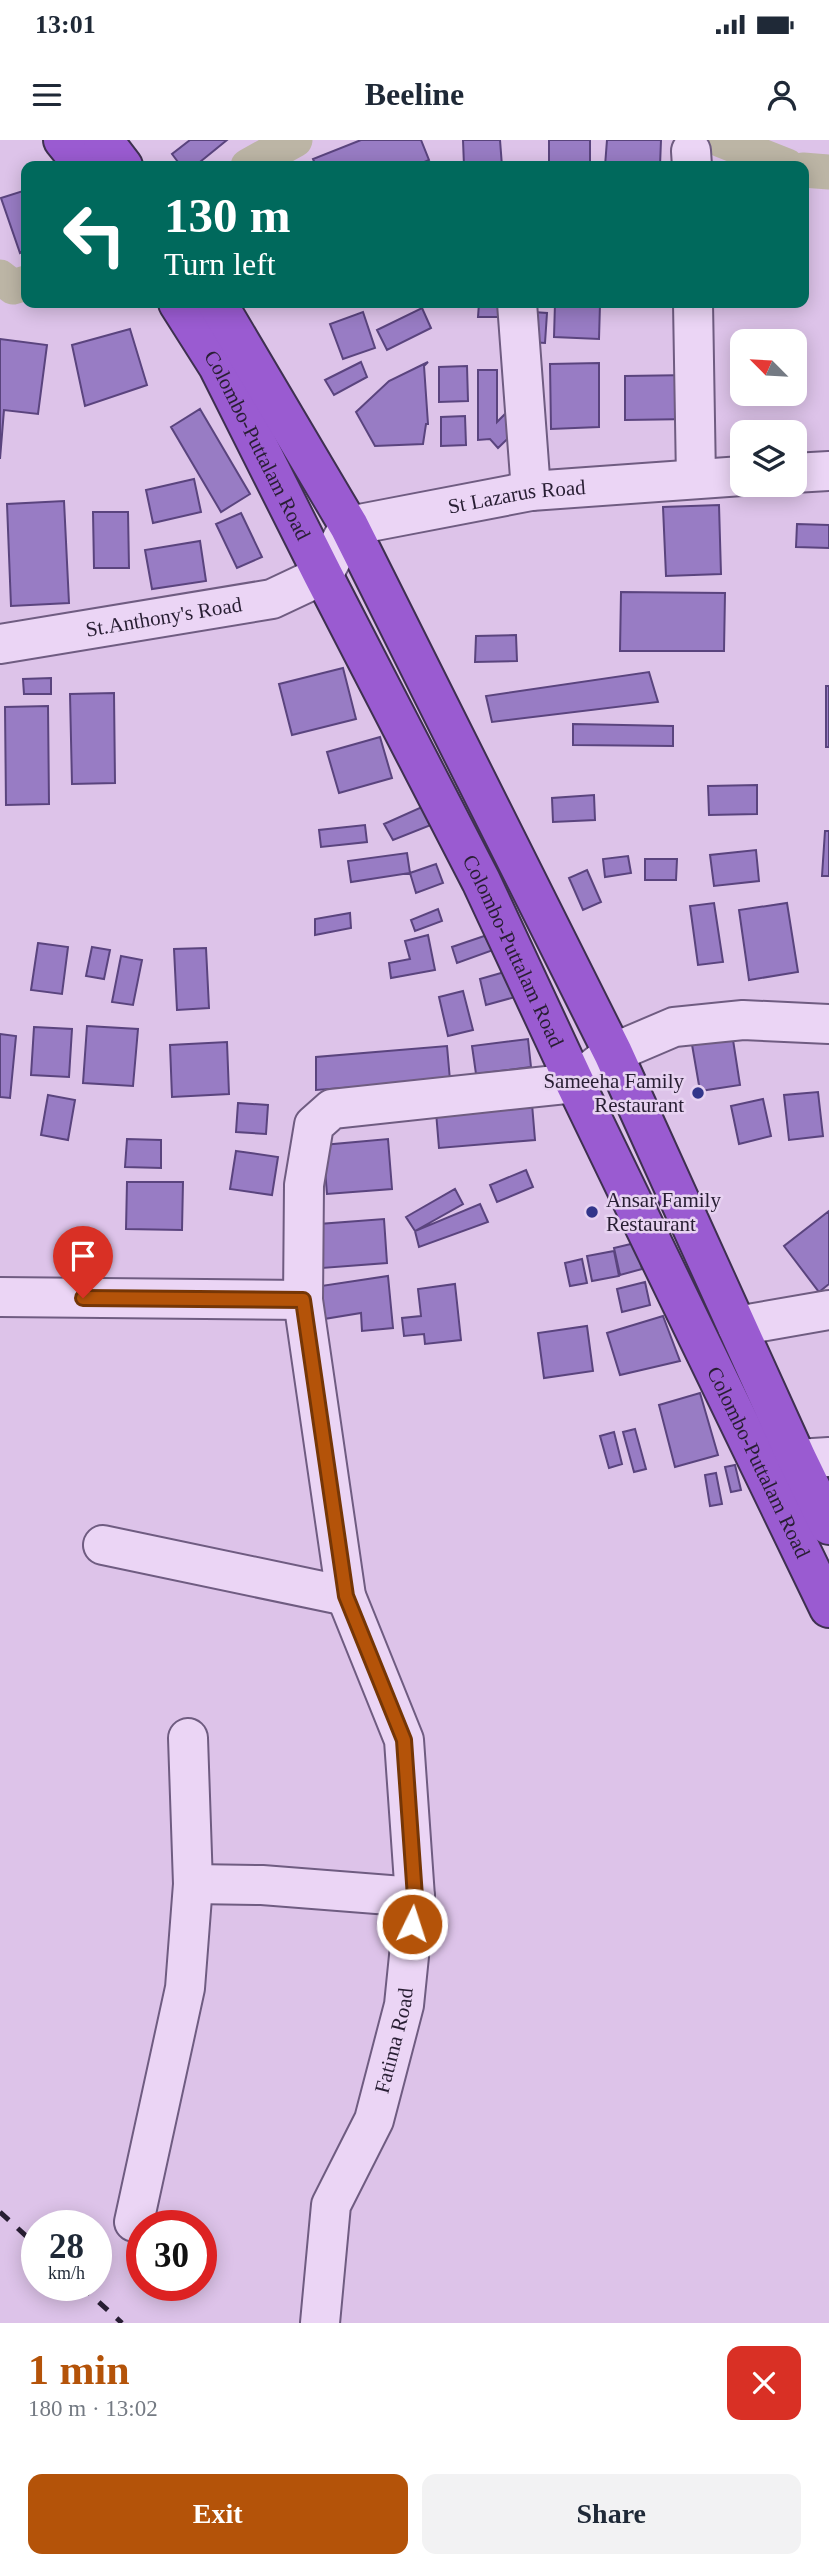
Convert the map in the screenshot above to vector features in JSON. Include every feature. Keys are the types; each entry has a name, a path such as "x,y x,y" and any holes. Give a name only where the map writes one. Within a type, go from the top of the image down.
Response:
{"highway":[{"path":"63,140 80,161"},
{"path":"103,140 119,161"},
{"name":"Colombo-Puttalam Road","path":"181,308 218,366 481,881 575,1083 796,1462 829,1525"},
{"name":"Colombo-Puttalam Road","path":"220,308 349,526 613,1053 796,1462 829,1608"}],"street":[{"path":"517,308 531,491"},
{"path":"694,308 696,479"},
{"path":"807,472 829,471"},
{"name":"St Lazarus Road","path":"349,526 531,491 730,477"},
{"path":"323,575 349,526"},
{"name":"St.Anthony's Road","path":"0,644 272,599 323,575"},
{"path":"575,1083 613,1053 674,1027 743,1020 829,1024"},
{"name":"Fatima Road","path":"320,2323 331,2205 374,2120 404,2006 415,1897 404,1740 346,1596 303,1300 304,1185 314,1125 332,1109 575,1083"},
{"path":"0,1297 303,1300"},
{"path":"737,1326 829,1310"},
{"path":"103,1545 346,1596"},
{"path":"137,2210 185,1988 193,1884 188,1738"},
{"path":"193,1884 262,1885 415,1897"}],"building":[{"path":"190,140 227,140 201,161 177,161 172,154"},
{"path":"361,140 421,140 429,160 314,161 313,159"},
{"path":"463,140 500,140 502,161 464,161"},
{"path":"549,140 590,140 590,161 549,161"},
{"path":"607,140 661,140 660,161 605,161"},
{"path":"21,192 20,253 1,198"},
{"path":"422,308 431,328 387,350 377,330"},
{"path":"479,308 505,308 505,317 478,317"},
{"path":"555,308 600,308 599,339 554,337"},
{"path":"363,312 375,348 343,359 330,324"},
{"path":"533,312 547,313 545,343 530,342"},
{"path":"130,329 147,385 85,406 72,345"},
{"path":"0,339 47,345 38,414 4,410 0,459"},
{"path":"361,362 367,377 334,395 325,380"},
{"path":"428,362 424,366 428,424 423,444 375,446 356,412 389,381"},
{"path":"599,363 599,427 551,429 550,364"},
{"path":"467,366 468,401 439,402 439,367"},
{"path":"478,370 497,370 497,422 510,409 524,423 498,448 490,439 478,440"},
{"path":"691,375 691,419 625,420 625,376"},
{"path":"200,409 250,494 221,512 171,427"},
{"path":"465,416 466,445 441,446 441,417"},
{"path":"194,479 201,512 153,523 146,490"},
{"path":"64,501 69,603 11,606 7,504"},
{"path":"719,505 721,574 666,576 663,507"},
{"path":"93,512 128,512 129,568 94,568"},
{"path":"241,513 262,557 237,568 216,524"},
{"path":"797,524 829,525 829,548 796,547"},
{"path":"200,541 206,581 152,589 145,550"},
{"path":"621,592 725,593 724,651 620,651"},
{"path":"516,635 517,661 475,662 476,636"},
{"path":"343,668 356,719 292,735 279,684"},
{"path":"649,672 658,702 492,722 486,696"},
{"path":"51,678 51,694 24,694 23,679"},
{"path":"826,686 829,686 829,747 826,747"},
{"path":"114,693 115,783 72,784 70,694"},
{"path":"48,706 49,804 6,805 5,707"},
{"path":"573,724 673,726 673,746 573,745"},
{"path":"380,737 392,778 339,793 327,752"},
{"path":"757,785 757,814 709,815 708,786"},
{"path":"594,795 595,820 553,822 552,798"},
{"path":"433,802 441,821 393,840 384,824"},
{"path":"365,825 367,842 321,847 319,830"},
{"path":"825,831 829,831 829,876 822,876"},
{"path":"756,850 759,881 714,886 710,855"},
{"path":"407,853 410,873 351,882 348,861"},
{"path":"628,856 631,873 605,877 603,859"},
{"path":"645,859 677,859 676,880 645,880"},
{"path":"436,864 443,883 416,893 410,873"},
{"path":"587,870 601,902 583,910 569,878"},
{"path":"714,903 723,962 698,965 690,906"},
{"path":"787,903 798,972 749,980 739,910"},
{"path":"438,909 442,921 415,931 411,920"},
{"path":"350,913 351,928 315,935 315,919"},
{"path":"490,934 496,949 457,963 452,947"},
{"path":"428,935 435,970 391,978 389,963 410,959 405,941"},
{"path":"38,943 68,947 62,994 31,990"},
{"path":"92,947 110,950 104,979 86,976"},
{"path":"206,948 209,1008 177,1010 174,949"},
{"path":"121,956 142,960 133,1005 112,1002"},
{"path":"508,971 515,997 486,1005 480,979"},
{"path":"463,991 473,1030 448,1036 439,997"},
{"path":"87,1026 138,1029 133,1086 83,1083"},
{"path":"34,1027 72,1029 69,1077 31,1075"},
{"path":"731,1027 740,1085 700,1091 690,1033"},
{"path":"0,1034 16,1036 10,1098 0,1097"},
{"path":"528,1039 531,1067 476,1074 472,1046"},
{"path":"227,1042 229,1094 172,1097 170,1045"},
{"path":"447,1046 450,1080 316,1090 316,1057"},
{"path":"818,1092 823,1136 789,1140 784,1095"},
{"path":"48,1095 75,1100 68,1140 41,1135"},
{"path":"763,1099 771,1136 739,1144 731,1106"},
{"path":"238,1103 268,1105 266,1134 236,1132"},
{"path":"532,1104 535,1140 439,1148 436,1112"},
{"path":"127,1139 161,1140 161,1168 125,1167"},
{"path":"388,1139 392,1189 327,1194 323,1145"},
{"path":"236,1151 278,1157 272,1195 230,1189"},
{"path":"526,1170 533,1187 497,1202 490,1185"},
{"path":"127,1182 183,1182 182,1230 126,1229"},
{"path":"455,1189 463,1204 415,1231 406,1217"},
{"path":"480,1204 488,1222 419,1247 415,1231"},
{"path":"829,1211 829,1284 819,1292 784,1246"},
{"path":"384,1219 387,1263 322,1268 319,1224"},
{"path":"635,1243 642,1269 620,1275 614,1248"},
{"path":"614,1251 619,1276 592,1281 587,1256"},
{"path":"582,1259 587,1283 570,1286 565,1263"},
{"path":"388,1276 393,1328 362,1331 361,1313 324,1319 321,1286"},
{"path":"645,1282 650,1305 622,1312 617,1289"},
{"path":"455,1284 461,1340 425,1344 424,1334 404,1336 402,1318 421,1316 418,1289"},
{"path":"663,1316 680,1361 620,1375 607,1333"},
{"path":"587,1326 593,1371 544,1378 538,1333"},
{"path":"700,1393 718,1455 675,1467 659,1405"},
{"path":"635,1429 646,1469 634,1472 623,1432"},
{"path":"614,1432 622,1464 609,1468 600,1436"},
{"path":"735,1465 741,1490 731,1492 725,1467"},
{"path":"716,1473 722,1504 710,1506 705,1475"}],"waterway":[{"path":"257,161 295,140"},
{"path":"721,140 774,161"},
{"path":"809,170 829,172"},
{"path":"0,277 13,287 21,285"}],"railway":[{"path":"0,2212 21,2231"},
{"path":"98,2301 122,2323"}],"place":[{"name":"Sameeha Family Restaurant","path":"698,1093"},
{"name":"Ansar Family Restaurant","path":"592,1212"}],"route":[{"path":"83,1298 303,1300 346,1596 404,1740 415,1897 412,1924"}]}
